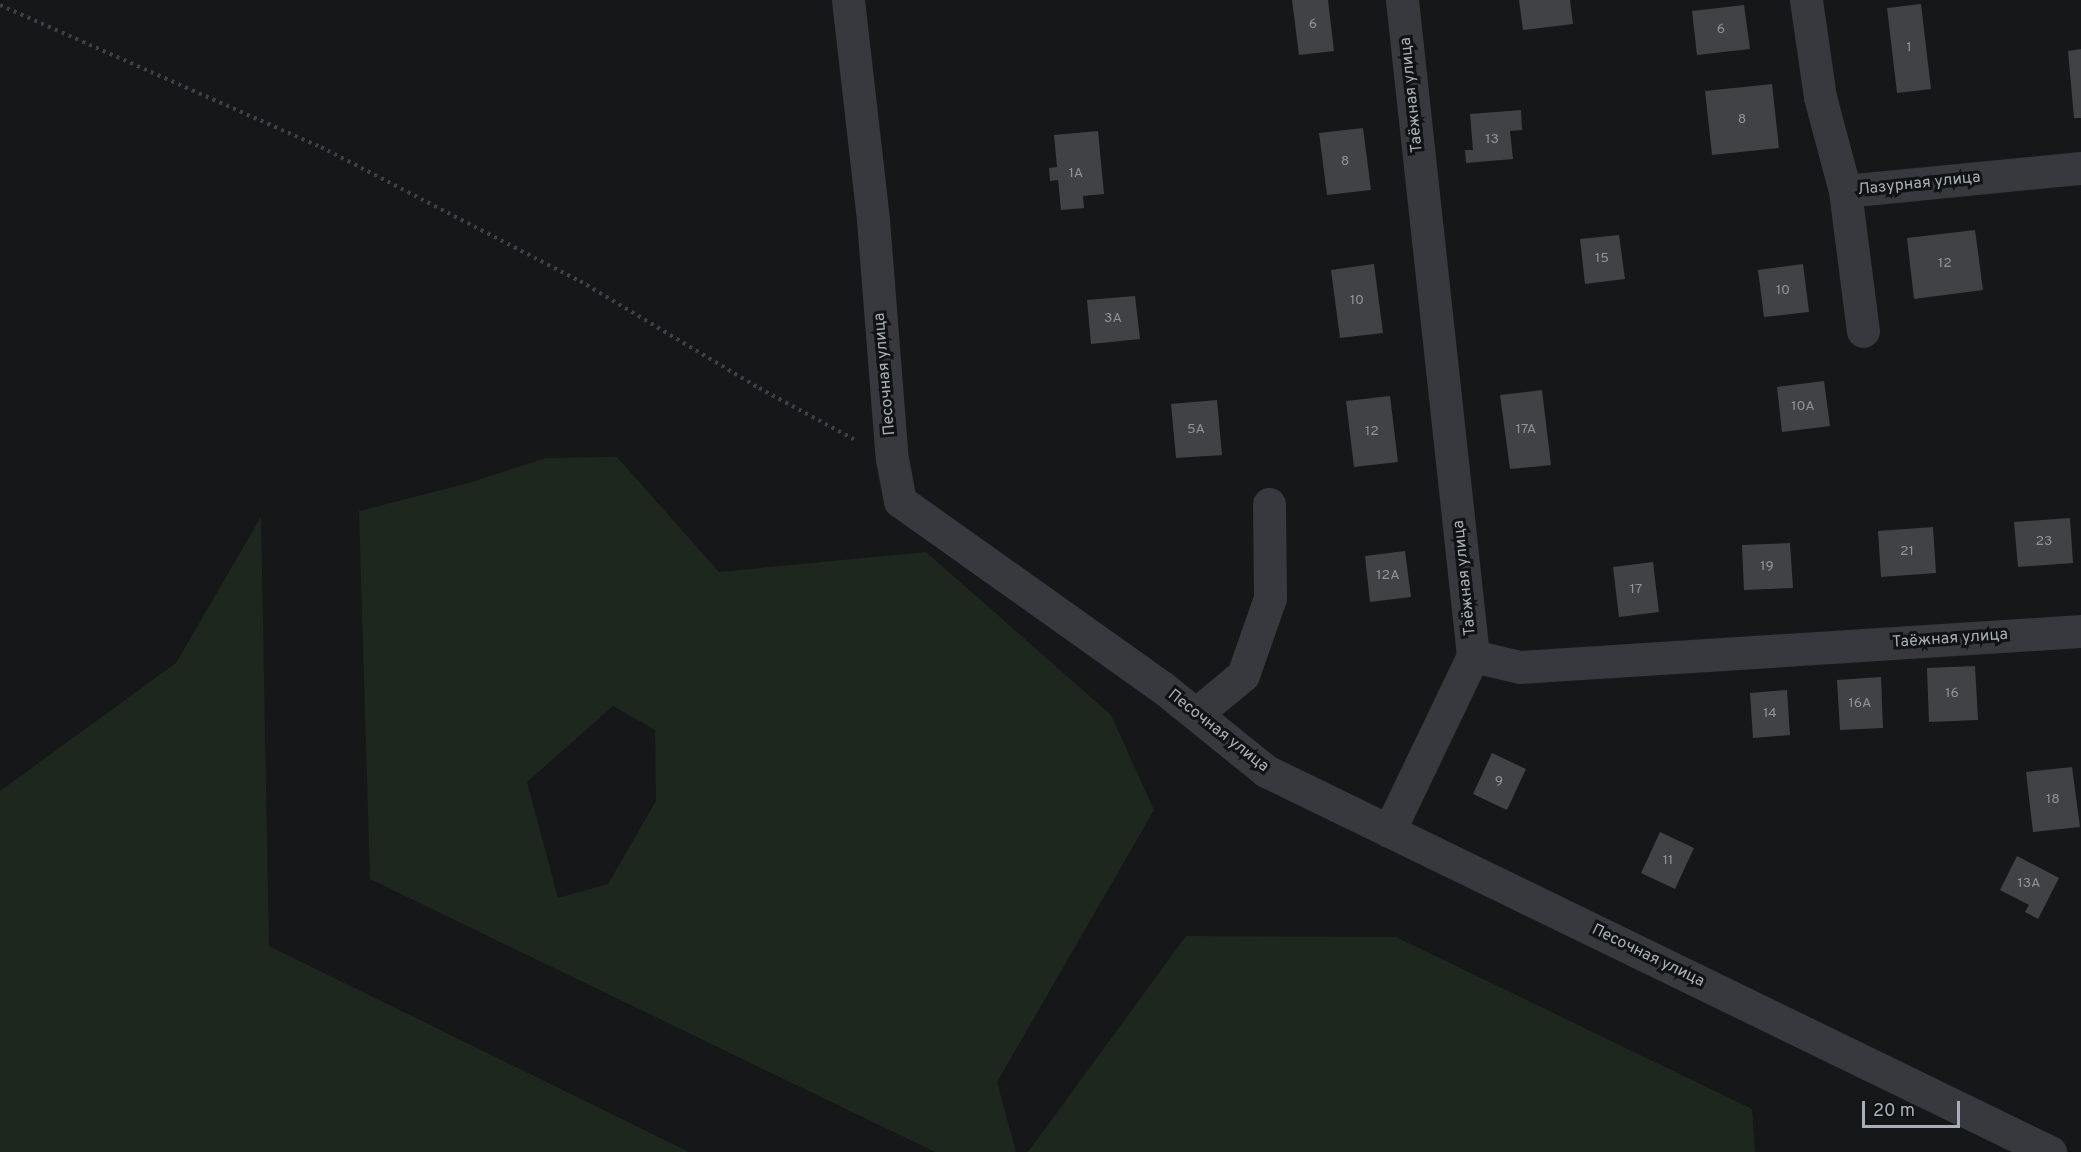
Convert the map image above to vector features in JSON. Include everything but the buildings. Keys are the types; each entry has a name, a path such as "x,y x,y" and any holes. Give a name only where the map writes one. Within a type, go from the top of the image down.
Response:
{"street":[{"name":"Песочная улица","path":"848,0 873,220 892,459 900,501 1162,687 1266,771 2050,1152"},
{"name":"Таёжная улица","path":"1402,0 1473,656 1520,667 2081,631"},
{"name":"Лазурная улица","path":"1806,0 1820,97 1845,191 2081,168"},
{"path":"1845,191 1863,331"},
{"path":"1196,714 1243,675 1270,598 1269,504"},
{"path":"1389,831 1473,656"}],"path":[{"path":"0,5 321,147 580,281 759,388 892,459"}],"shaded area":[{"path":"617,457 719,572 926,552 1111,715 1154,810 997,1082 1016,1152 935,1152 370,879 359,511 469,483 546,458","holes":["613,706 655,730 656,801 608,884 558,898 527,782"]},
{"path":"261,517 269,946 689,1152 0,1152 0,791 176,663"},
{"path":"1186,936 1396,937 1752,1109 1755,1152 1028,1152"}]}
